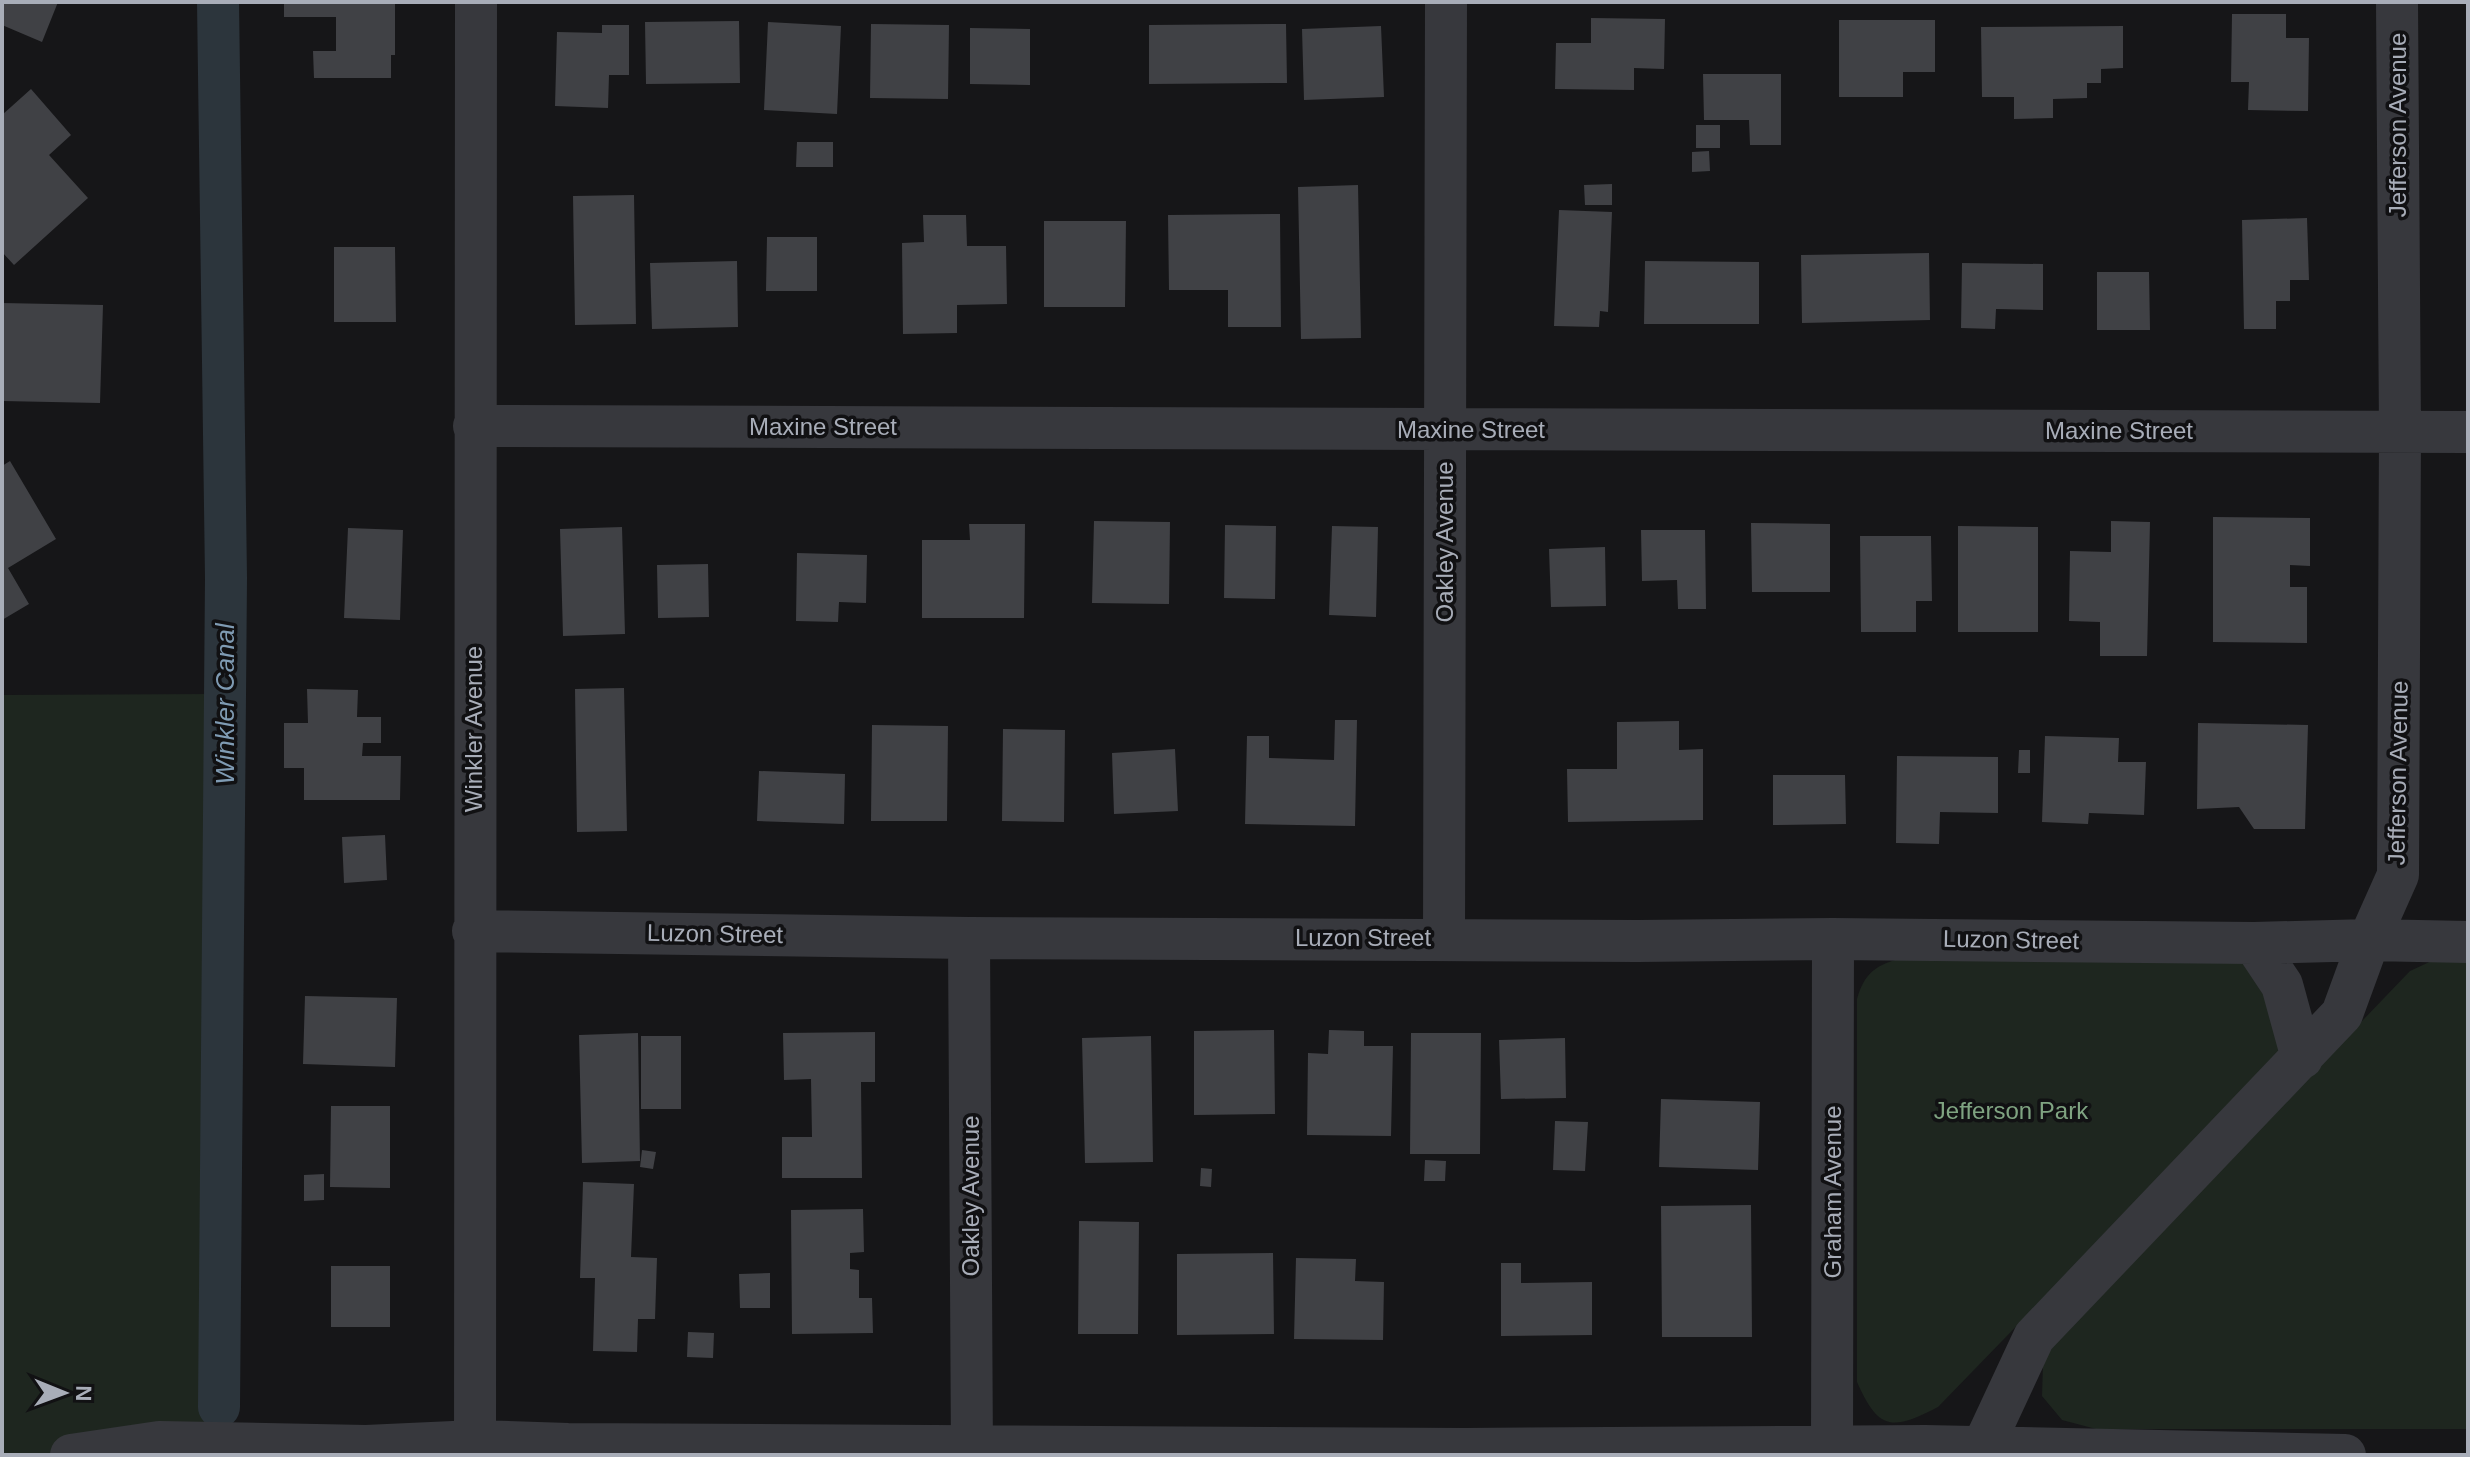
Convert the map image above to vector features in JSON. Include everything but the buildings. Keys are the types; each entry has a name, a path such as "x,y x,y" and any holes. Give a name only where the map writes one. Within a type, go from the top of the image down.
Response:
{"street":[{"name":"Winkler Avenue","path":"475,1448 476,2"},
{"name":"Oakley Avenue","path":"1444,939 1446,2"},
{"name":"Jefferson Avenue","path":"1982,1452 2034,1337 2342,1014 2369,940 2398,875 2400,432 2397,2"},
{"name":"Maxine Street","path":"474,426 2468,432"},
{"name":"Luzon Street","path":"473,931 969,938 2468,942"},
{"name":"Oakley Avenue","path":"969,938 972,1450"},
{"name":"Graham Avenue","path":"1832,1446 1833,939"},
{"path":"2254,943 2282,985 2302,1058"},
{"path":"71,1455 159,1442 475,1448 972,1450 1832,1446 1982,1452 2345,1455"}],"green space":[{"path":"214,694 215,1440 52,1455 2,1455 2,695"},
{"name":"Jefferson Park","path":"1909,956 2244,957 2262,977 2281,1053 1938,1407 1909,1420 1889,1422 1873,1410 1857,1382 1857,999 1865,980 1876,969"},
{"path":"2438,958 2468,958 2468,1429 2096,1429 2062,1420 2042,1396 2043,1364 2056,1340 2410,971"}],"waterway":[{"name":"Winkler Canal","path":"218,2 226,578 219,1407"}]}
